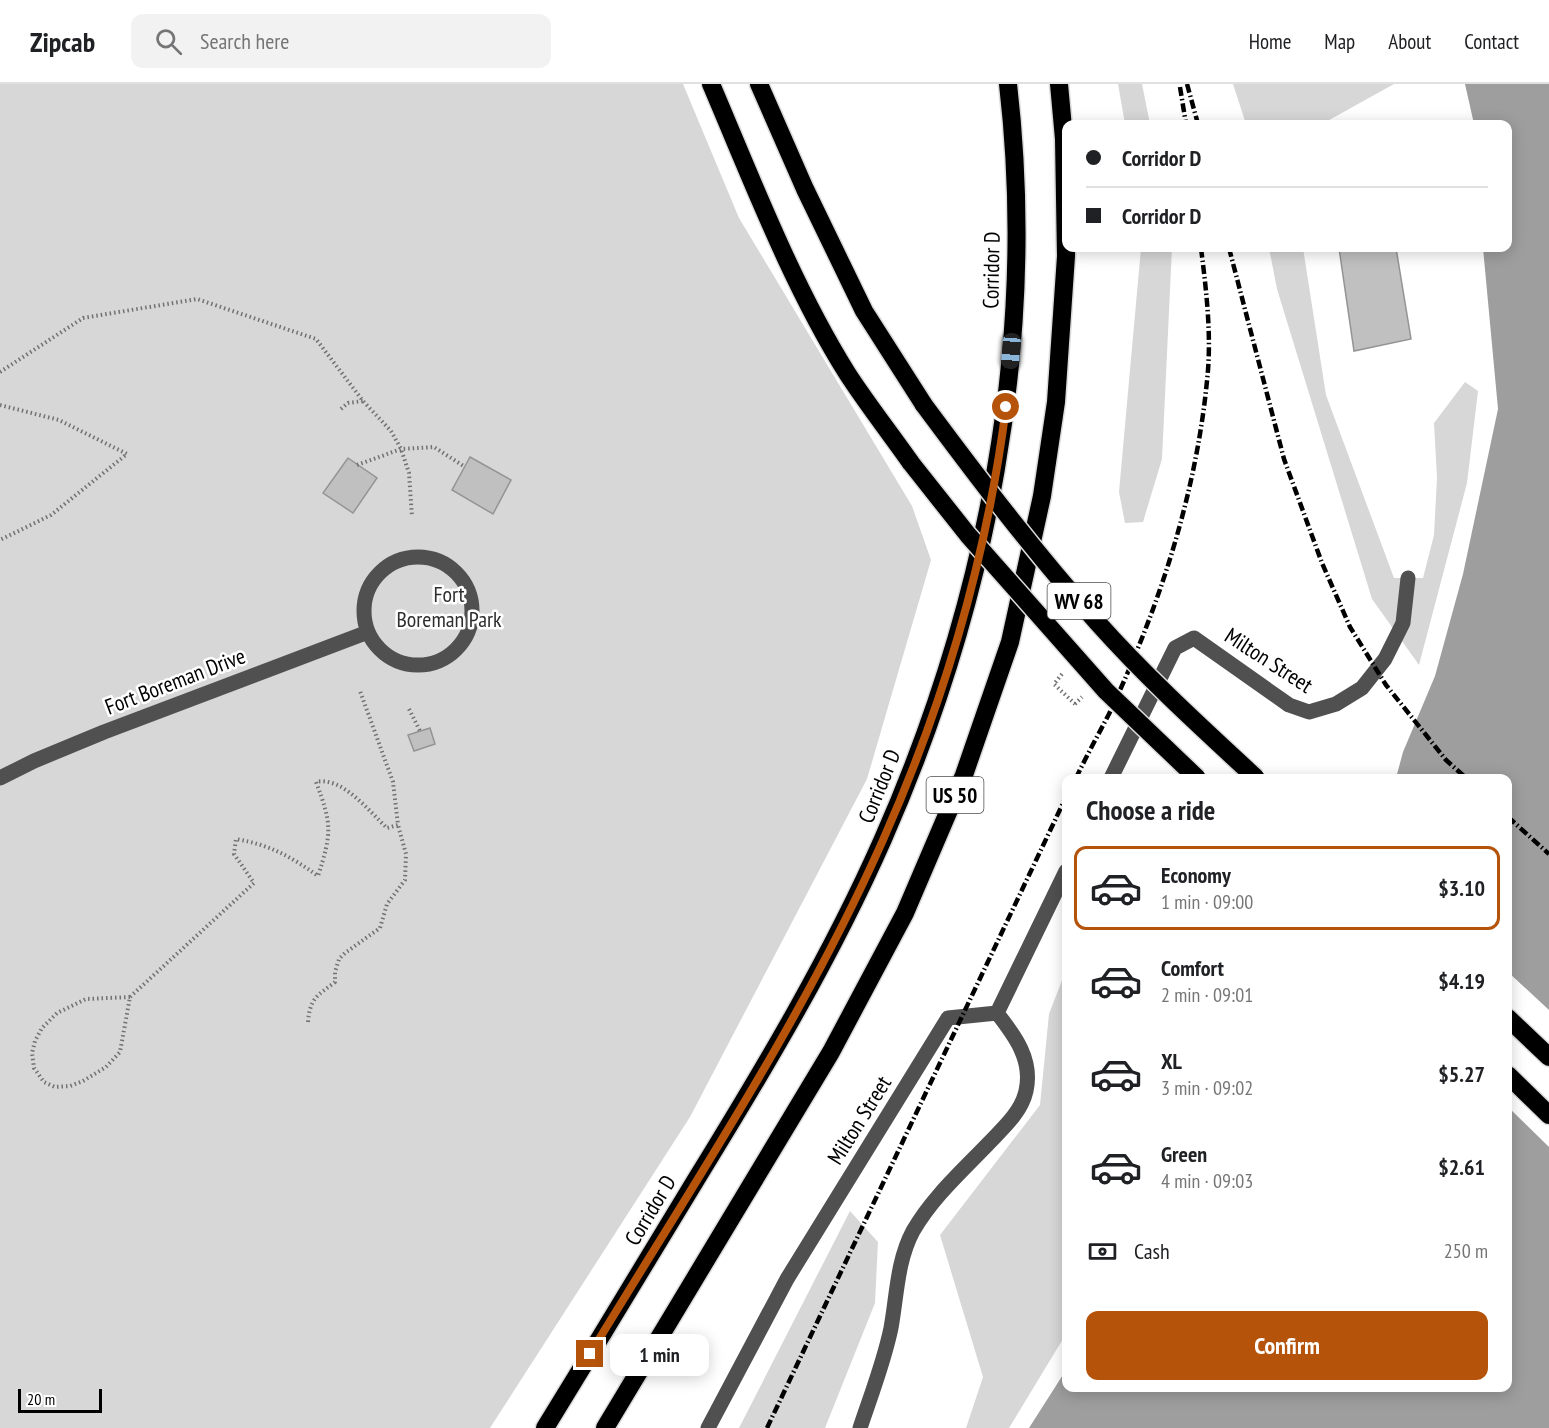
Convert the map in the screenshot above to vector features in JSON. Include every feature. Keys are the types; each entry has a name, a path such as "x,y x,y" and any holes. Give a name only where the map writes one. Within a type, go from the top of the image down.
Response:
{"highway":[{"name":"WV 68","path":"711,84 773,230 847,373 911,463 968,535 1098,682 1193,774"},
{"name":"WV 68","path":"759,84 805,189 864,311 924,405 1010,519 1098,623 1205,731 1252,774"},
{"name":"Corridor D","path":"545,1428 757,1080 830,948 883,840 929,727 971,588 999,461 1008,389 1015,312 1016,199 1008,84"},
{"name":"US 50","path":"1059,84 1062,120"},
{"name":"US 50","path":"604,1428 831,1052 905,913 964,775 1010,642 1042,496 1056,402 1066,252"},
{"path":"1512,1022 1549,1057"},
{"path":"1512,1079 1549,1115"}],"street":[{"path":"426,557 444,563 459,574 469,591 473,608 471,624 465,640 453,653 439,662 422,666 405,664 389,658 376,646 368,632 364,613 366,595 375,578 389,565 398,561 426,557"},
{"name":"Milton Street","path":"1113,774 1175,648 1194,638 1289,705 1309,712 1336,704 1362,688 1385,658 1403,623 1408,578"},
{"name":"Fort Boreman Drive","path":"0,778 104,732 368,632"},
{"path":"860,1428 891,1329 902,1258 913,1232 930,1205 1013,1118 1026,1093 1028,1075 1025,1057 1015,1036 997,1013 1062,879"},
{"name":"Milton Street","path":"708,1428 787,1279 948,1018 997,1013"}],"path":[{"path":"0,372 83,318 197,299 316,339 363,401 391,430 409,472 412,517"},
{"path":"341,409 356,400 363,401"},
{"path":"0,405 59,420 127,454 51,514 0,540"},
{"path":"357,465 401,449 434,447 465,467"},
{"path":"1066,669 1054,684 1075,704"},
{"path":"308,1022 309,1008 313,999 335,982 339,959 345,952 380,928 387,904 405,880 406,854 398,825 393,782 360,691"},
{"path":"409,709 420,731"},
{"path":"130,997 87,999 57,1013 42,1028 35,1041 34,1068 44,1082 55,1086 70,1086 106,1067 120,1052 130,997 254,882 234,854 236,838 273,848 293,858 318,876 330,827 325,804 316,782 332,781 344,788 387,828 398,825"}],"green space":[{"name":"Fort Boreman Park","path":"0,84 683,84 739,218 912,506 931,560 867,779 690,1117 490,1428 0,1428"},
{"path":"1118,84 1142,84 1149,120 1124,120"},
{"path":"1233,84 1394,84 1329,120 1245,120"},
{"path":"1141,252 1172,252 1162,459 1143,522 1125,523 1119,492"},
{"path":"1270,252 1304,252 1326,395 1394,578 1423,578 1434,535 1437,478 1434,423 1465,382 1478,391 1467,483 1419,665 1372,599 1277,289"},
{"path":"1062,980 1062,1341 1009,1428 966,1428 983,1377 940,1235 1040,1105 1049,1014"},
{"path":"850,1211 878,1242 875,1303 825,1428 739,1428"}],"shaded area":[{"path":"1465,84 1549,84 1549,1428 1029,1428 1062,1376 1062,1392 1512,1392 1512,774 1397,774 1403,752 1435,676 1463,574 1498,409 1483,252 1512,252 1512,120 1473,120"}],"pier":[{"path":"1512,976 1549,1010 1549,1147 1512,1111"}],"building":[{"path":"1340,252 1397,252 1411,339 1354,351"},
{"path":"470,457 511,480 493,514 452,490"},
{"path":"348,458 377,478 353,513 323,493"},
{"path":"430,728 435,744 414,751 408,735"}],"railway":[{"path":"1187,84 1197,120"},
{"path":"1180,87 1185,120"},
{"path":"1078,774 1109,714 1145,631 1186,503 1203,415 1209,355 1201,252"},
{"path":"1230,252 1284,459 1322,563 1350,627 1386,685 1446,760 1462,774"},
{"path":"767,1428 1062,805"},
{"path":"1512,821 1549,854"}],"route":[{"path":"590,1354 757,1080 830,948 883,840 929,727 971,588 999,461 1006,407"}]}
